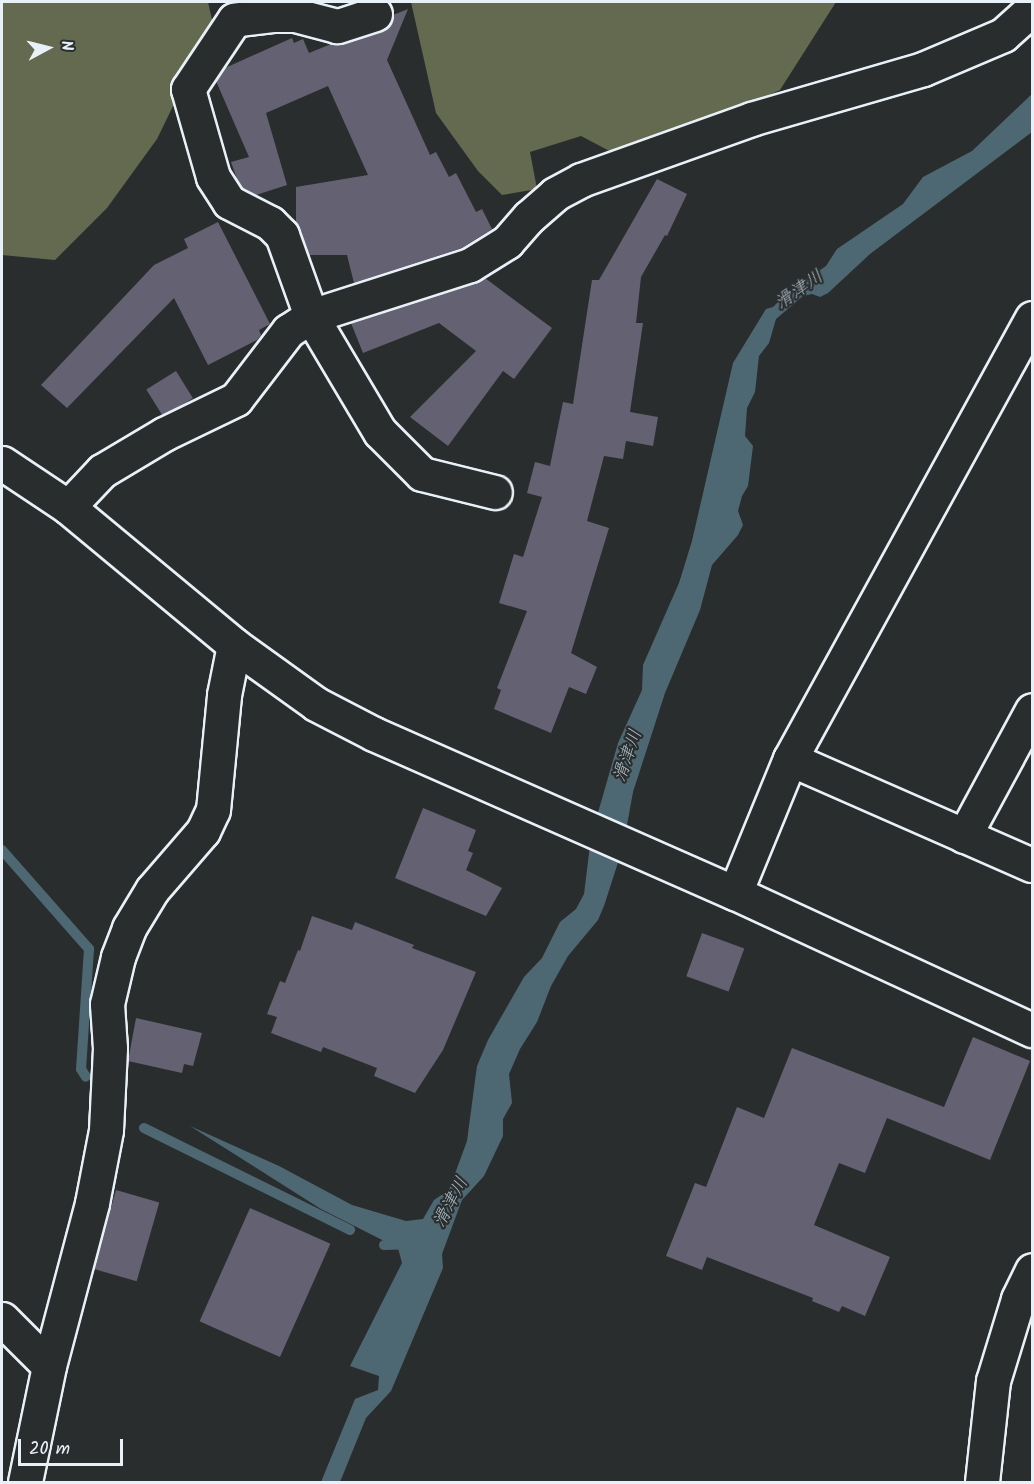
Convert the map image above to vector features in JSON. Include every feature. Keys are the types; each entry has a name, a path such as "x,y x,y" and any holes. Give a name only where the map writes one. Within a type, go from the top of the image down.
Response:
{"street":[{"path":"68,507 102,471 164,434 236,399 288,331 310,316 470,265 507,242 529,217 555,194 581,180 751,119 923,69 1003,35 1032,9"},
{"path":"375,14 337,26 295,15 252,16 234,20 188,89 213,177 229,202 270,223 282,235 310,316 380,432 422,474 495,492"},
{"path":"735,893 790,759 1032,318"},
{"path":"2,462 68,507 234,645 316,704 374,734 560,818 735,893 1032,1030"},
{"path":"25,1482 49,1366 92,1203 106,1130 110,1048 107,1004 118,957 129,928 152,890 203,831 213,810 224,695 234,645"},
{"path":"964,836 1032,710"},
{"path":"790,759 1032,866"},
{"path":"981,1482 993,1381 1018,1299 1032,1270"},
{"path":"2,1319 49,1366"}],"green space":[{"path":"2,2 208,2 213,24 157,139 107,208 55,260 2,255"},
{"path":"411,2 836,2 780,90 683,134 617,155 581,136 530,152 537,189 502,195 478,171 436,113"}],"water":[{"name":"滑津川","path":"1032,94 1032,132 870,254 828,293 820,297 812,294 803,296 776,319 769,343 759,356 755,392 747,408 745,436 753,446 748,486 742,496 738,511 743,525 738,535 712,565 700,610 665,693 633,792 623,847 604,906 598,920 568,956 551,986 537,1022 520,1049 509,1074 512,1103 503,1119 503,1136 484,1176 462,1200 442,1254 443,1268 391,1391 366,1418 340,1482 321,1482 355,1399 378,1390 379,1376 350,1366 402,1263 398,1248 321,1209 190,1126 279,1166 352,1205 406,1221 423,1219 434,1200 449,1190 467,1141 477,1066 488,1040 524,977 542,958 560,922 576,909 584,894 591,837 618,743 642,690 643,665 679,583 692,541 733,363 766,309 773,307 787,293 826,266 837,249 903,204 923,177 972,151"}],"building":[{"path":"408,9 387,60 430,155 436,152 449,177 456,173 476,212 482,209 492,229 462,248 354,283 347,255 309,255 296,222 296,187 368,175 328,86 266,113 287,185 256,195 242,188 231,162 249,157 216,81 225,68 292,38 294,43 303,39 309,53 331,44 343,44 381,32 389,26 393,15"},
{"path":"657,179 687,194 667,236 665,235 641,277 636,323 643,323 630,412 658,417 653,446 626,441 623,459 604,456 587,521 609,528 571,653 597,667 586,694 569,687 551,733 494,709 501,690 497,688 527,611 499,603 514,554 523,557 542,497 527,493 535,462 550,466 563,402 573,404 592,280 599,280"},
{"path":"218,222 270,324 259,330 261,335 257,340 208,365 174,298 67,408 41,385 154,265 188,248 184,239"},
{"path":"485,278 552,328 514,379 503,371 448,446 410,417 476,351 439,323 363,353 351,323"},
{"path":"176,371 193,398 163,417 146,390"},
{"path":"423,808 476,830 468,851 473,853 466,870 502,888 486,916 395,878"},
{"path":"312,916 352,930 355,922 414,945 412,948 476,972 443,1050 415,1093 374,1076 377,1068 323,1047 321,1052 271,1033 277,1017 267,1014 280,981 285,983 298,950 300,951"},
{"path":"702,933 744,948 729,992 686,976"},
{"path":"136,1018 202,1033 193,1066 184,1064 182,1073 128,1061"},
{"path":"973,1037 1030,1061 990,1160 887,1118 865,1173 839,1163 814,1225 890,1257 865,1316 842,1306 839,1312 812,1301 813,1298 707,1257 702,1270 666,1256 695,1183 706,1187 737,1107 764,1118 792,1048 944,1107"},
{"path":"116,1190 159,1202 137,1281 93,1269"},
{"path":"250,1208 330,1244 280,1357 200,1321"}],"waterway":[{"path":"2,850 89,949 81,1069 86,1077"},
{"path":"144,1128 350,1230"},
{"path":"384,1245 408,1244"}]}
